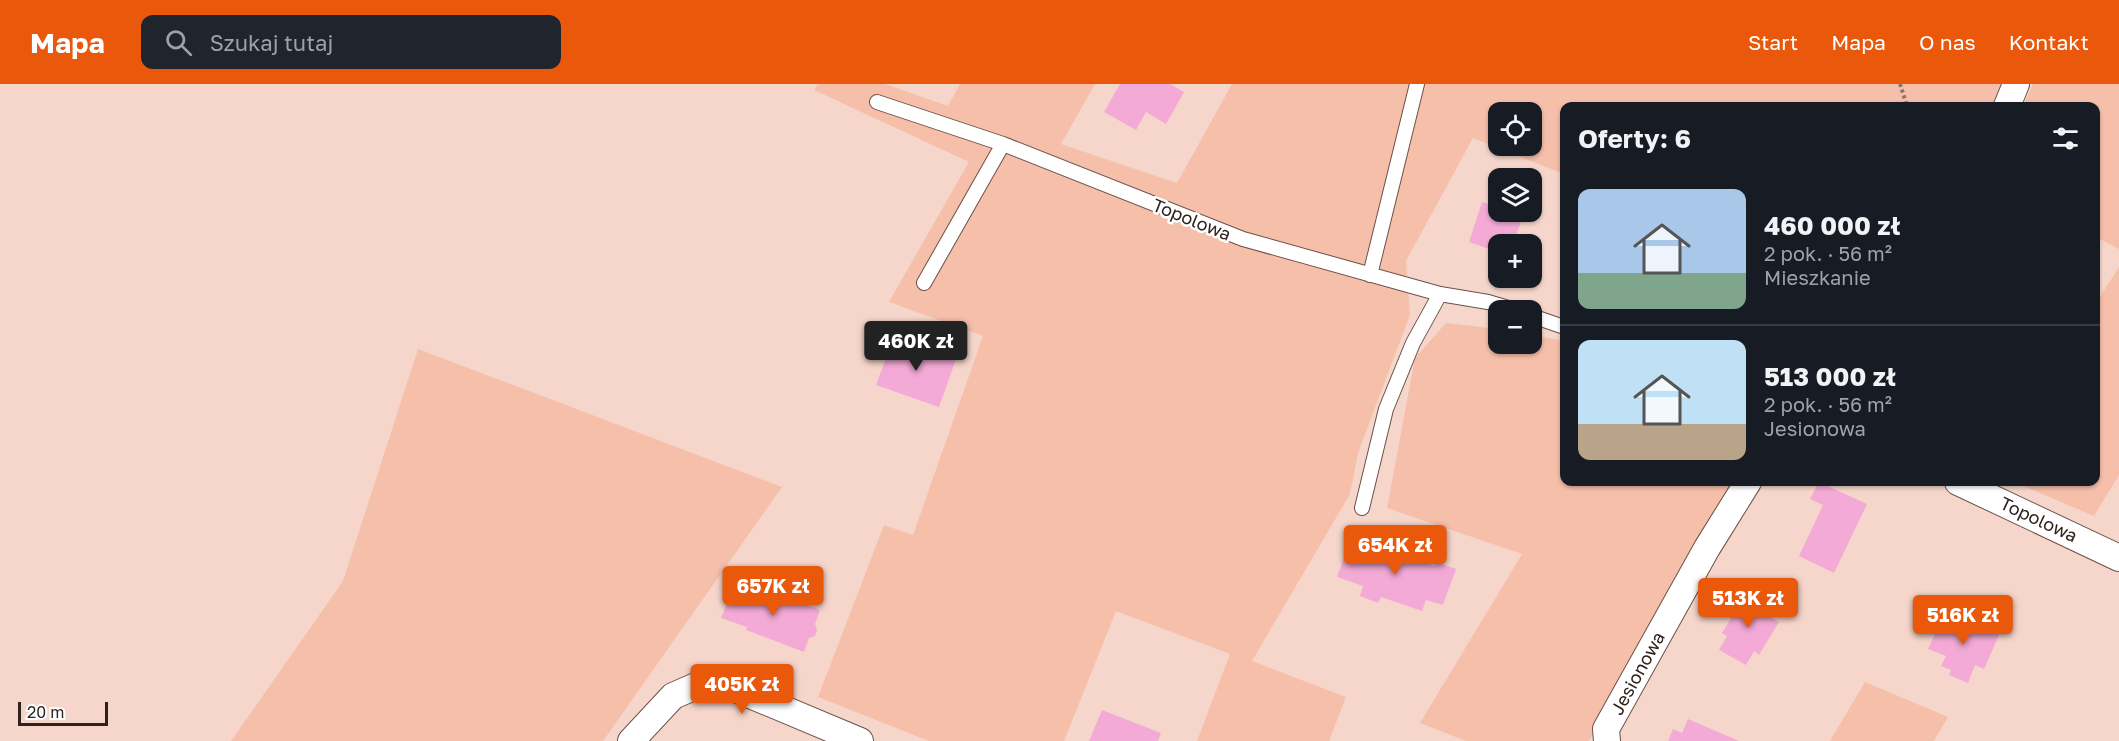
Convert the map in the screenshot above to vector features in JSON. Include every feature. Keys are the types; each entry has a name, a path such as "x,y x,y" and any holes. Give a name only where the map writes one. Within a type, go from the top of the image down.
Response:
{"street":[{"path":"2009,102 2016,84"},
{"name":"Jesionowa","path":"1607,741 1606,729 1707,548 1746,486"},
{"name":"Topolowa","path":"1966,486 2119,558"},
{"path":"631,741 673,696 712,679 860,741"}],"lane":[{"path":"1370,275 1416,84"},
{"name":"Topolowa","path":"878,102 1003,144 1243,239 1440,294 1488,302"},
{"path":"924,284 1003,144"},
{"path":"1362,508 1386,409 1413,343 1440,294"},
{"path":"1542,319 1560,326"}],"path":[{"path":"1900,84 1906,102"}],"shaded area":[{"path":"818,84 885,84 948,106 960,84 1095,84 1061,144 1177,183 1232,84 2003,84 1996,102 1560,102 1560,172 1518,156 1542,156 1542,102 1488,102 1488,144 1473,138 1406,261 1410,315 1358,453 1350,494 1252,661 1346,697 1329,741 1197,741 1230,654 1116,611 1064,741 929,741 818,697 884,525 913,535 983,336 889,302 969,162 814,90"},
{"path":"2033,84 2119,84 2119,249 2100,239 2100,102 2025,102"},
{"path":"2119,267 2119,475 2094,516 2023,486 2100,486 2100,297"},
{"path":"1446,323 1488,328 1488,354 1542,354 1542,337 1560,340 1560,486 1732,486 1589,741 1466,741 1420,723 1522,554 1387,508 1415,358"},
{"path":"418,349 782,487 603,741 231,741 343,581"},
{"path":"1865,682 1948,717 1934,741 1830,741"}],"building":[{"path":"1120,84 1170,84 1184,92 1166,124 1146,112 1136,130 1104,112"},
{"path":"1482,202 1488,204 1488,222 1521,222 1517,234 1488,234 1488,249 1469,242"},
{"path":"894,336 956,359 939,407 876,385"},
{"path":"1817,486 1828,486 1867,504 1834,573 1799,556 1823,505 1810,499"},
{"path":"1350,541 1376,550 1379,542 1398,549 1396,553 1435,566 1436,562 1456,569 1443,605 1426,600 1422,611 1381,597 1378,603 1360,596 1363,586 1337,577"},
{"path":"734,586 760,596 763,587 820,610 815,624 817,630 815,636 809,638 804,652 721,618"},
{"path":"1746,593 1756,599 1763,597 1767,600 1769,607 1765,614 1779,622 1759,655 1754,651 1746,665 1719,650 1727,636 1722,633"},
{"path":"1943,616 1959,623 1961,620 1970,623 1972,618 1990,626 1988,631 1999,635 1984,669 1975,665 1968,683 1949,675 1951,670 1941,666 1946,656 1928,649"},
{"path":"1102,710 1161,733 1158,741 1089,741"},
{"path":"1688,719 1739,741 1668,741 1673,729 1682,733"}]}
